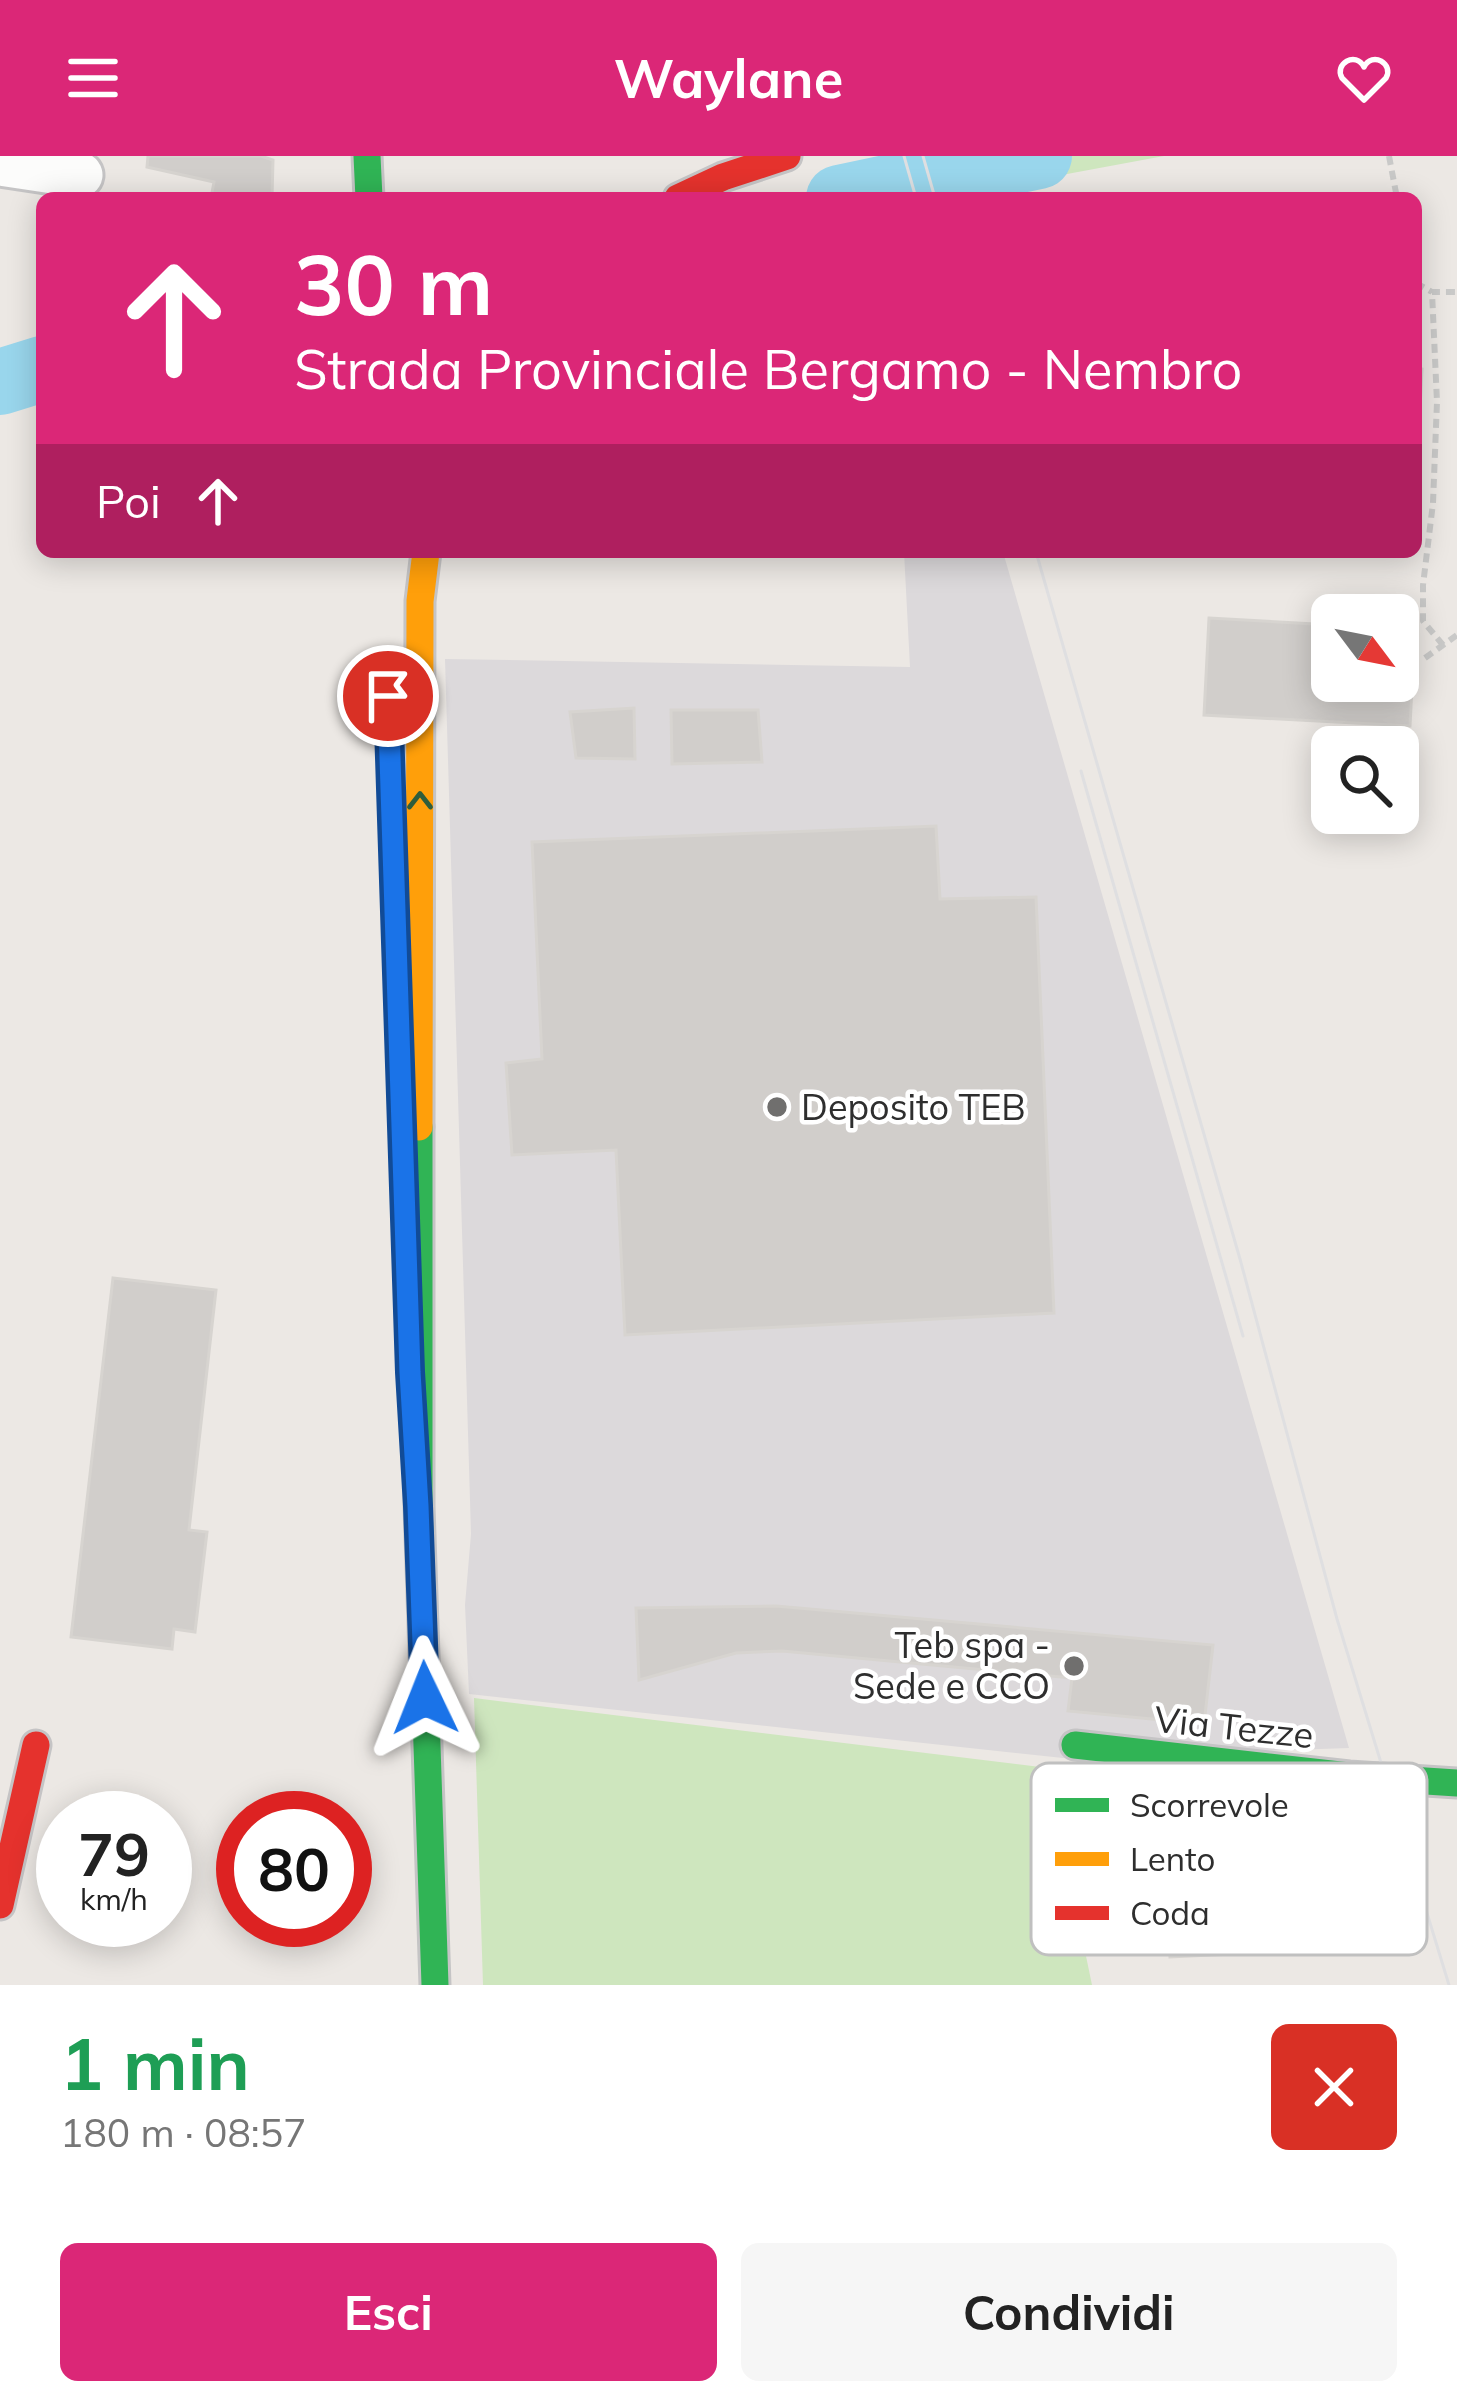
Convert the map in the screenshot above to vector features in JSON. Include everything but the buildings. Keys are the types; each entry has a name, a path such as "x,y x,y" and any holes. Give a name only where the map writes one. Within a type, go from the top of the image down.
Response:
{"main road":[{"path":"367,156 369,192"},
{"path":"691,192 787,156"},
{"path":"418,1506 420,625 426,558"},
{"path":"393,835 435,1985"},
{"path":"0,1905 36,1745"},
{"name":"Via Tezze","path":"1075,1745 1229,1763"},
{"name":"Via Tezze","path":"1427,1782 1457,1784"}],"street":[{"path":"0,163 80,175"}],"path":[{"path":"1389,156 1396,192"},
{"path":"1422,286 1432,292 1457,292"},
{"path":"1432,292 1437,402 1424,621 1443,645"},
{"path":"1425,658 1457,635"}],"shaded area":[{"name":"Deposito TEB","path":"904,558 1005,558 1349,1748 1063,1758 469,1694 465,1605 471,1534 445,659 910,667"}],"green space":[{"path":"1164,156 970,192 947,192 937,158"},
{"path":"36,352 36,401 0,413 0,361"},
{"path":"474,1698 1031,1766 1031,1955 1086,1955 1092,1985 483,1985"}],"waterway":[{"path":"868,192 1039,156"},
{"path":"0,382 36,371"}],"tram line":[{"path":"904,156 914,192"},
{"path":"923,156 933,192"},
{"path":"1038,558 1381,1763"},
{"path":"1081,771 1243,1336"},
{"path":"1427,1913 1449,1985"}],"traffic: fast":[{"path":"367,156 369,192"},
{"path":"419,1127 419,1506 435,1985"},
{"path":"1075,1745 1234,1763"},
{"path":"1427,1781 1457,1783"}],"traffic: slow":[{"path":"419,1127 420,601 425,558"}],"traffic: jam":[{"path":"691,192 787,156"},
{"path":"0,1905 36,1745"}],"place":[{"name":"Deposito TEB","path":"777,1107"},
{"name":"Teb spa - Sede e CCO","path":"1074,1666"}],"route":[{"path":"388,696 425,1698"}]}
